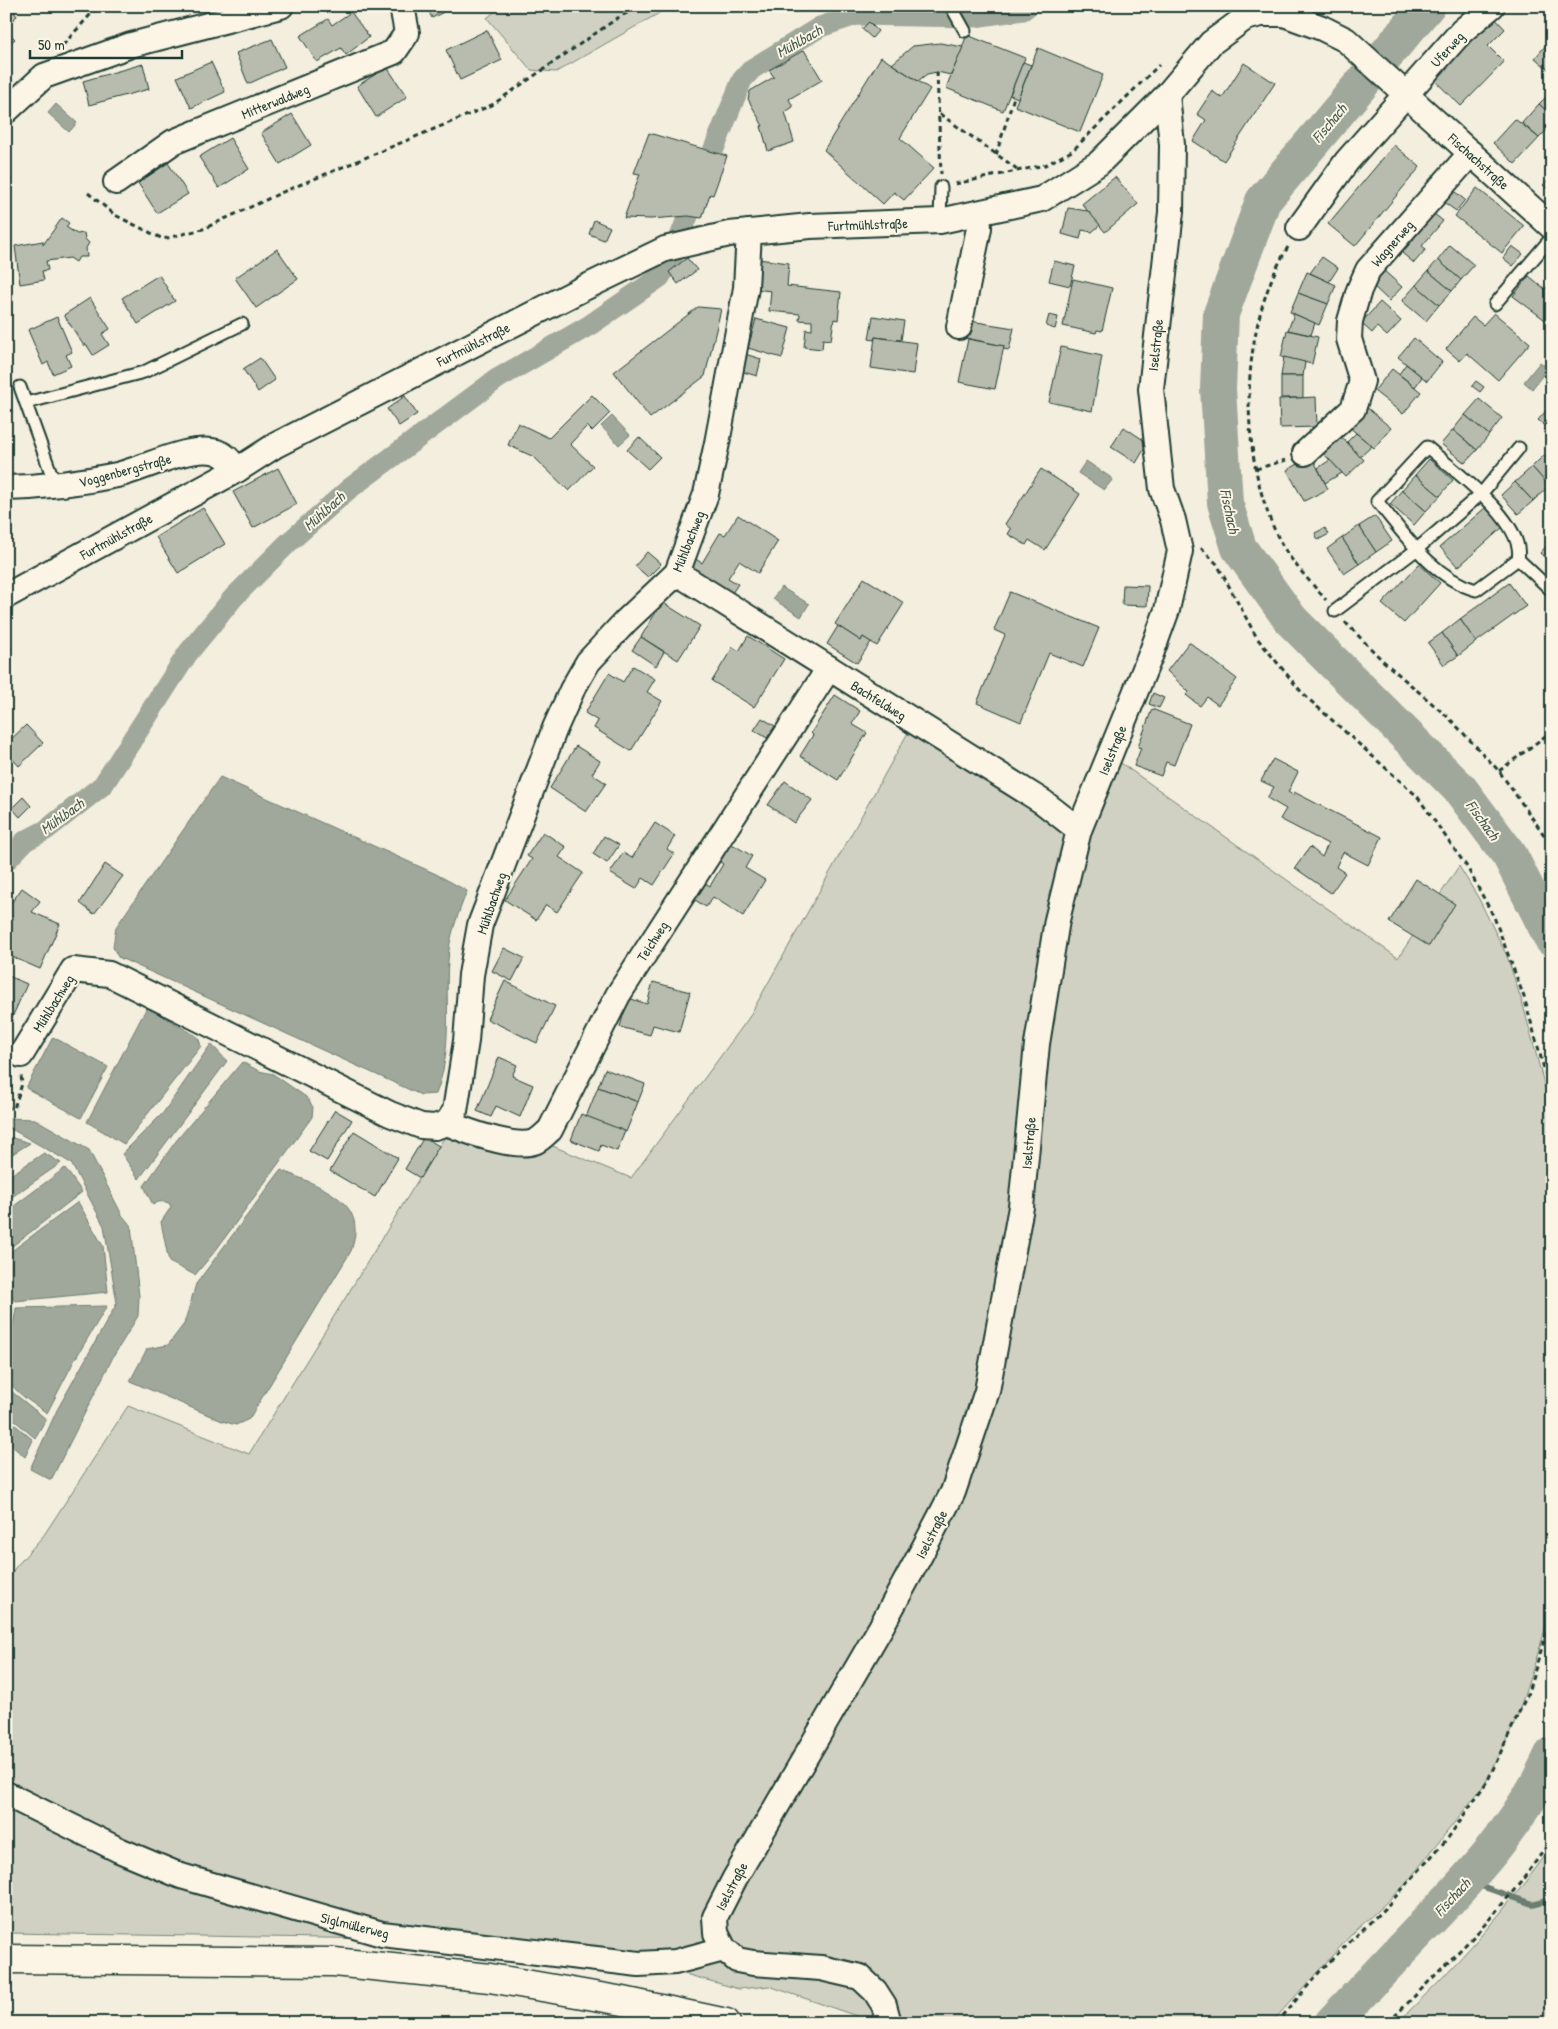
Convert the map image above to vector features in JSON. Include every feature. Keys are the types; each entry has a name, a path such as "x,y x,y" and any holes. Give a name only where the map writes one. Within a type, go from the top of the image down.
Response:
{"main road":[{"path":"6,1959 334,1962 490,1978 623,2001 726,2023"}],"street":[{"path":"6,111 44,76 131,44 281,6"},
{"name":"Mitterwaldweg","path":"116,182 173,142 394,52 407,33 402,6"},
{"name":"Uferweg","path":"1406,96 1462,31 1492,6"},
{"name":"Fischachstraße","path":"1284,10 1346,40 1552,227"},
{"name":"Furtmühlstraße","path":"6,596 237,470 276,445 588,286 665,249 698,240 749,232 810,226 940,221 1042,199 1099,163 1167,96 1210,43 1245,18 1284,10"},
{"name":"Iselstraße","path":"724,1949 716,1933 715,1917 744,1862 881,1627 925,1546 952,1492 987,1391 1021,1207 1036,1044 1049,958 1079,830 1152,654 1167,610 1180,551 1173,520 1162,489 1151,389 1171,212 1172,145 1167,96"},
{"path":"1299,228 1347,162 1406,96"},
{"name":"Wagnerweg","path":"1305,454 1353,408 1362,380 1349,339 1350,321 1359,290 1368,270 1471,153"},
{"path":"958,327 979,228 978,213"},
{"name":"Mühlbachweg","path":"20,1055 73,970 109,974 390,1114 421,1126 435,1126 446,1123 455,1112 466,1041 471,976 480,925 555,728 572,690 588,662 626,621 677,573 706,494 746,288 749,232"},
{"name":"Voggenbergstraße","path":"6,488 56,487 119,474 180,455 199,452 216,452 230,460 237,470"},
{"name":"Bachfeldweg","path":"677,573 1043,802 1079,830"},
{"name":"Teichweg","path":"446,1123 481,1136 519,1143 534,1142 550,1130 618,995 829,668"},
{"name":"Siglmüllerweg","path":"6,1794 118,1850 181,1876 233,1893 382,1934 639,1964 675,1962 724,1949"},
{"path":"724,1949 737,1960 821,1968 860,1977 875,1991 884,2004 888,2023"}],"lane":[{"path":"951,6 965,31"},
{"path":"940,221 941,187"},
{"path":"1495,304 1552,237"},
{"path":"26,403 144,372 242,324"},
{"path":"20,387 56,487"},
{"path":"1427,447 1469,485 1482,493 1514,532 1520,550 1518,559 1476,590 1459,585 1416,550 1377,502 1427,447"},
{"path":"1335,611 1416,550 1482,493 1519,448"},
{"path":"1518,559 1552,591"}],"path":[{"path":"44,76 66,42 98,6"},
{"path":"88,193 115,215 163,238 203,229 285,191 492,105 622,15 646,6"},
{"path":"937,72 940,114 941,187"},
{"path":"996,155 1014,97"},
{"path":"940,114 1018,170"},
{"path":"1299,228 1277,265 1252,346 1248,404 1256,469 1264,503 1278,538 1300,570 1335,611 1382,660 1450,719 1499,771 1552,846"},
{"path":"1256,469 1305,454"},
{"path":"1198,545 1217,564 1257,638 1303,694 1417,796 1467,866 1494,917 1517,979 1552,1096"},
{"path":"1499,771 1552,731"},
{"path":"6,1108 14,1108 22,1084 20,1055"},
{"path":"1277,2023 1320,1970 1390,1902 1448,1838 1488,1780 1527,1695 1552,1616"},
{"path":"1388,2023 1440,1972 1497,1910 1521,1882 1552,1839"}],"shaded area":[{"path":"501,6 668,6 668,8 556,72 531,70 487,18"},
{"path":"56,104 77,123 69,132 48,113"},
{"path":"1540,362 1548,368 1532,389 1524,382"},
{"path":"612,416 630,435 619,445 601,426"},
{"path":"1086,461 1113,479 1104,490 1078,473"},
{"path":"781,587 809,604 801,617 773,599"},
{"path":"910,729 1085,843 1115,759 1398,958 1459,866 1479,899 1507,956 1523,1005 1552,1114 1552,1603 1516,1720 1485,1784 1404,1886 1352,1934 1271,2023 877,2023 769,1986 739,1989 631,1959 454,1940 6,1933 6,1816 23,1795 6,1785 6,1592 14,1569 44,1535 128,1406 249,1454 444,1138 550,1145 631,1178 748,1019"},
{"path":"220,777 436,874 467,891 454,925 450,943 447,978 445,1061 436,1094 421,1095 118,957 113,947 116,927"},
{"path":"147,1007 198,1037 201,1046 124,1144 87,1122"},
{"path":"53,1037 108,1067 81,1118 26,1088"},
{"path":"211,1044 227,1061 139,1179 122,1154 163,1113"},
{"path":"242,1062 259,1071 273,1074 306,1097 313,1107 312,1117 216,1250 195,1275 169,1262 161,1222 171,1207 169,1203 164,1202 158,1202 153,1205 144,1186 176,1141"},
{"path":"6,1118 35,1119 89,1150 122,1215 131,1226 139,1296 138,1316 113,1357 51,1480 30,1469 57,1410 117,1303 104,1226 71,1163 6,1126"},
{"path":"6,1136 30,1143 6,1158"},
{"path":"44,1153 61,1163 6,1201 6,1178"},
{"path":"65,1168 82,1192 6,1251 6,1212"},
{"path":"281,1170 316,1185 339,1199 348,1208 353,1219 355,1236 351,1251 249,1419 236,1425 222,1421 130,1381 147,1349 168,1345 184,1324 196,1284"},
{"path":"78,1202 103,1246 108,1292 15,1301 6,1293 6,1255"},
{"path":"107,1306 74,1361 47,1413 28,1400 11,1384 8,1358 16,1308"},
{"path":"6,1387 46,1419 35,1438 6,1413"},
{"path":"6,1417 33,1440 25,1457 6,1441"},
{"path":"1552,1846 1552,2023 1397,2023 1479,1938"}],"building":[{"path":"6,6 9,6 17,16 6,26"},
{"path":"426,6 455,6 432,18"},
{"path":"351,12 369,37 346,55 341,48 317,62 300,36 328,19 332,25"},
{"path":"1490,13 1505,29 1488,46 1504,62 1461,106 1430,76"},
{"path":"869,22 878,31 872,38 862,29"},
{"path":"6,30 15,39 6,47"},
{"path":"487,30 502,60 460,80 446,50"},
{"path":"967,35 1025,58 1003,111 946,88"},
{"path":"272,39 285,67 248,84 236,53"},
{"path":"940,43 963,47 951,75 937,72 927,74 918,81 892,64 913,46"},
{"path":"1546,45 1552,50 1552,66 1549,70 1535,58"},
{"path":"1038,48 1103,75 1080,132 1015,106"},
{"path":"804,50 822,80 789,99 793,107 785,112 794,142 768,151 761,126 763,126 748,99 750,91 774,77 769,70"},
{"path":"881,57 930,89 900,138 934,168 904,200 894,192 883,204 824,150"},
{"path":"211,62 225,92 191,108 177,77"},
{"path":"1023,62 1031,65 1018,98 1010,95"},
{"path":"1244,63 1275,83 1224,161 1193,141 1206,120 1197,114 1212,91 1222,98"},
{"path":"143,64 149,89 89,105 83,81"},
{"path":"387,67 407,97 376,117 357,86"},
{"path":"1552,91 1552,116 1539,104"},
{"path":"1539,104 1552,116 1552,125 1539,138 1522,123"},
{"path":"292,114 311,145 280,164 261,133"},
{"path":"1515,119 1539,138 1515,164 1493,143"},
{"path":"649,133 727,156 713,195 710,194 702,218 688,216 651,219 624,218 640,174 634,173"},
{"path":"230,138 249,169 219,188 199,157"},
{"path":"1394,145 1420,167 1355,246 1328,224"},
{"path":"168,163 188,194 157,213 138,183"},
{"path":"1552,176 1552,193 1543,185"},
{"path":"1115,177 1138,204 1105,232 1082,204"},
{"path":"1477,188 1524,226 1502,253 1455,216"},
{"path":"1454,191 1465,200 1456,211 1445,203"},
{"path":"1068,208 1088,211 1100,225 1092,232 1082,230 1080,239 1062,234"},
{"path":"1433,213 1443,221 1422,246 1426,249 1414,263 1402,253 1414,239 1412,237"},
{"path":"62,218 69,223 66,227 77,234 84,233 85,239 89,243 86,248 87,257 79,257 76,262 70,258 46,261 48,270 42,271 44,280 20,284 15,246 43,241 43,245"},
{"path":"594,220 610,227 604,240 589,234"},
{"path":"1450,245 1474,265 1461,280 1438,260"},
{"path":"1512,246 1523,254 1513,266 1503,258"},
{"path":"277,249 298,279 256,308 235,278"},
{"path":"1322,257 1338,268 1329,282 1310,273"},
{"path":"687,258 697,270 678,284 669,272"},
{"path":"758,259 789,263 787,286 841,292 838,320 834,319 831,340 823,339 822,349 804,347 806,329 812,330 812,321 799,320 800,314 769,311 771,291 755,289"},
{"path":"1438,260 1461,280 1452,291 1428,271"},
{"path":"1054,261 1075,266 1070,286 1049,281"},
{"path":"1382,269 1402,287 1389,301 1370,283"},
{"path":"1428,271 1452,291 1439,305 1416,285"},
{"path":"1307,272 1336,285 1328,304 1298,293"},
{"path":"159,275 175,301 138,324 122,298"},
{"path":"1529,276 1545,289 1552,281 1552,325 1513,296"},
{"path":"1073,279 1112,288 1102,331 1097,330 1096,333 1063,326"},
{"path":"1416,285 1439,305 1426,321 1402,301"},
{"path":"1298,293 1328,304 1319,325 1290,312"},
{"path":"90,298 110,329 102,334 109,345 93,355 86,344 84,346 64,315"},
{"path":"1380,302 1401,321 1387,336 1377,327 1372,333 1361,323"},
{"path":"698,307 721,309 705,376 650,418 614,372"},
{"path":"1494,313 1530,343 1498,380 1467,353 1460,361 1446,349 1473,317 1483,325"},
{"path":"1294,314 1315,323 1311,335 1288,330"},
{"path":"1049,315 1058,317 1055,329 1046,326"},
{"path":"873,316 904,321 901,340 875,337 874,340 869,339"},
{"path":"57,317 72,352 66,355 71,366 53,374 48,362 43,365 28,330"},
{"path":"756,319 790,328 782,358 748,348"},
{"path":"970,321 1014,328 1009,350 1003,349 1004,346 966,338"},
{"path":"1287,330 1318,337 1312,364 1281,357"},
{"path":"875,337 917,343 913,374 871,368"},
{"path":"1414,338 1442,362 1427,381 1398,357"},
{"path":"968,339 1004,346 995,389 959,382"},
{"path":"1061,347 1102,356 1092,411 1049,402"},
{"path":"745,354 761,359 757,376 740,371"},
{"path":"1284,357 1305,362 1303,376 1281,376"},
{"path":"260,358 275,380 258,392 243,369"},
{"path":"1406,364 1422,377 1415,387 1399,374"},
{"path":"1392,369 1421,392 1403,414 1374,391"},
{"path":"1281,376 1303,376 1303,398 1281,398"},
{"path":"1476,381 1484,387 1480,392 1472,386"},
{"path":"592,395 610,413 592,431 587,426 570,444 593,466 569,491 534,457 508,445 518,423 549,438"},
{"path":"405,396 417,414 399,426 387,409"},
{"path":"1316,397 1317,427 1280,428 1279,399"},
{"path":"1479,399 1502,418 1489,435 1465,415"},
{"path":"1552,404 1552,431 1538,420"},
{"path":"1365,406 1391,428 1374,448 1348,426"},
{"path":"1465,415 1489,435 1477,450 1453,430"},
{"path":"1124,427 1148,443 1136,463 1111,447"},
{"path":"1453,430 1477,450 1465,463 1441,444"},
{"path":"1338,433 1364,460 1346,477 1320,450"},
{"path":"1356,433 1372,446 1360,457 1347,442"},
{"path":"639,437 660,457 648,469 627,450"},
{"path":"1544,455 1552,463 1552,484 1549,486 1532,467"},
{"path":"1312,457 1328,489 1304,501 1287,470"},
{"path":"1429,459 1453,480 1440,496 1415,475"},
{"path":"1330,460 1342,473 1325,483 1318,468"},
{"path":"1532,467 1549,486 1533,501 1515,482"},
{"path":"278,468 297,504 253,528 233,492"},
{"path":"1041,469 1080,494 1045,550 1029,540 1026,545 1008,534 1011,529 1005,524"},
{"path":"1415,475 1440,496 1426,511 1402,490"},
{"path":"1515,482 1533,501 1518,514 1501,495"},
{"path":"1402,490 1426,511 1414,525 1390,504"},
{"path":"1486,507 1503,527 1458,567 1440,547"},
{"path":"203,508 225,544 178,573 156,537"},
{"path":"738,515 778,541 758,573 739,561 728,578 738,584 730,596 688,567 694,558 702,563 720,533 725,535"},
{"path":"1375,516 1392,541 1376,552 1359,526"},
{"path":"1359,526 1376,552 1359,564 1342,538"},
{"path":"1325,528 1329,534 1318,540 1315,533"},
{"path":"1342,538 1359,564 1344,574 1327,549"},
{"path":"1552,540 1552,565 1540,553"},
{"path":"647,552 661,564 648,577 635,566"},
{"path":"1419,564 1440,583 1404,623 1382,604"},
{"path":"864,578 904,603 877,646 863,637 861,641 835,624"},
{"path":"1509,583 1526,606 1476,642 1460,619"},
{"path":"1123,585 1148,586 1147,606 1122,605"},
{"path":"1010,592 1099,628 1083,667 1049,653 1021,722 977,703 1005,635 994,630"},
{"path":"662,602 700,626 678,660 641,637"},
{"path":"1460,619 1476,642 1458,656 1442,633"},
{"path":"838,626 861,641 863,637 871,642 857,663 827,644"},
{"path":"1442,633 1458,656 1444,665 1428,643"},
{"path":"748,636 784,659 754,707 712,681 733,647 739,651"},
{"path":"641,637 664,652 656,666 632,650"},
{"path":"1189,642 1237,679 1218,705 1207,697 1200,706 1186,695 1189,692 1167,671"},
{"path":"633,666 655,679 647,692 662,701 631,751 594,728 598,721 585,713 609,673 623,682"},
{"path":"1153,693 1164,698 1159,708 1149,704"},
{"path":"835,695 860,711 852,724 867,733 838,780 800,756 813,735 811,733"},
{"path":"1152,709 1190,724 1174,765 1166,762 1161,776 1134,766 1141,748 1138,747"},
{"path":"762,718 775,726 767,738 754,730"},
{"path":"26,725 43,743 19,766 6,752 6,744"},
{"path":"576,746 600,761 592,774 606,783 586,812 550,788"},
{"path":"1273,759 1298,772 1288,792 1293,795 1294,792 1382,837 1368,865 1343,852 1336,867 1345,873 1331,893 1295,868 1310,847 1322,857 1328,844 1280,819 1286,809 1267,798 1274,787 1261,781"},
{"path":"785,781 812,800 794,823 768,805"},
{"path":"23,797 31,806 20,817 12,808"},
{"path":"655,823 675,836 667,849 674,854 654,885 643,878 636,889 610,873 623,853 632,858"},
{"path":"543,832 566,847 559,857 583,873 557,912 546,905 536,920 505,900 532,859 527,856"},
{"path":"604,836 619,845 607,863 593,854"},
{"path":"727,841 752,856 745,868 765,880 743,916 713,897 706,907 692,898 702,881 710,886 723,864 716,859"},
{"path":"105,864 123,876 94,914 80,903"},
{"path":"1416,879 1455,904 1429,946 1389,922"},
{"path":"22,888 40,901 32,912 60,924 40,969 8,955 6,958 6,908 9,901 12,902"},
{"path":"504,948 524,958 512,981 492,971"},
{"path":"6,975 27,984 6,1031"},
{"path":"505,981 555,1006 537,1043 487,1019"},
{"path":"653,982 690,992 679,1032 653,1025 650,1035 620,1027 628,998 647,1004"},
{"path":"499,1057 517,1065 512,1076 533,1085 520,1117 496,1106 491,1117 477,1111"},
{"path":"605,1069 645,1084 638,1102 598,1087"},
{"path":"598,1087 638,1102 626,1132 586,1117"},
{"path":"335,1110 352,1120 327,1161 309,1151"},
{"path":"581,1114 625,1131 617,1151 601,1145 599,1151 571,1140"},
{"path":"354,1131 398,1158 375,1197 330,1171"},
{"path":"424,1137 439,1146 420,1178 405,1169"}],"waterway":[{"name":"Mühlbach","path":"713,151 742,80 752,69 820,27 856,15 974,17 1023,10 1028,6"},
{"name":"Fischach","path":"1427,6 1263,201 1221,314 1218,389 1225,503 1239,548 1291,620 1460,789 1510,856 1552,939"},
{"name":"Mühlbach","path":"6,861 25,841 46,830 103,785 188,653 234,597 288,543 349,489 497,379 590,325 660,277 671,260 688,216"},
{"name":"Fischach","path":"1332,2023 1457,1891 1493,1849 1525,1804 1552,1755"},
{"path":"1467,1881 1532,1904 1552,1899"}]}
